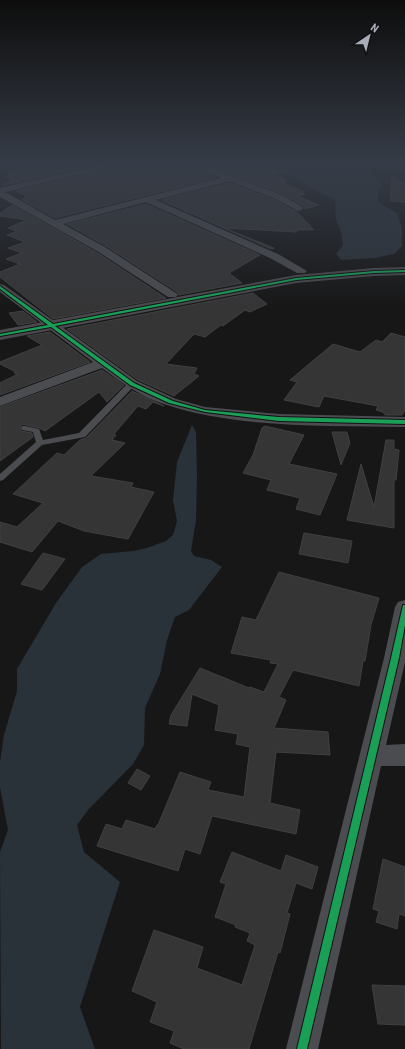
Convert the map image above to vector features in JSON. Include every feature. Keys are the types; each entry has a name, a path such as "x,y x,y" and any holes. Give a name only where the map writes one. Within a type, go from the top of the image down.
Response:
{"street":[{"path":"33,211 101,249 172,295"},
{"path":"54,223 100,211"},
{"path":"173,211 274,256 301,271"},
{"path":"0,335 48,322 172,295 301,271 324,272 402,268"},
{"path":"0,328 48,322 273,283 324,272"},
{"path":"0,287 132,384 163,399 205,411 236,415 279,419 405,422"},
{"path":"0,402 103,363"},
{"path":"302,1049 372,756 405,607"},
{"path":"372,756 405,755"}],"lane":[{"path":"0,478 40,443 82,435 132,384"},
{"path":"25,428 36,431 40,443"}],"shaded area":[{"path":"336,211 393,211 397,213 402,228 402,246 394,254 375,258 341,260 336,254 343,245 341,232 336,219"},
{"path":"192,425 196,432 197,476 196,520 191,551 194,556 211,560 222,567 189,610 175,617 167,640 160,674 145,708 144,745 133,764 88,810 77,825 84,852 120,882 80,1007 95,1049 1,1049 0,852 8,830 0,787 0,762 4,735 17,691 17,669 56,603 82,567 101,554 147,548 166,541 173,535 177,521 173,500 177,462"}],"building":[{"path":"3,211 23,211 96,252 166,298 53,319 0,277 0,272 20,264 6,259 22,253 8,248 25,242 7,235 17,231 8,228 27,220 0,216 0,213"},
{"path":"42,211 83,211 55,218"},
{"path":"119,211 162,211 260,255 229,273 242,283 179,295 177,292 106,246 67,224"},
{"path":"186,211 295,211 314,230 297,230 297,232 224,228 274,248 271,249"},
{"path":"253,293 267,304 250,312 245,310 205,337 194,334 166,364 197,368 194,374 199,376 174,396 138,380 67,329"},
{"path":"23,311 37,322 18,325 9,313"},
{"path":"50,332 90,362 0,395 0,383 18,374 0,364 0,362 42,345 27,336"},
{"path":"391,333 405,337 405,410 402,415 385,415 383,412 376,410 378,406 324,396 319,407 284,400 297,382 290,380 333,344 360,352 376,340 382,342"},
{"path":"102,370 124,385 107,402 99,392 45,431 22,424 20,427 21,431 32,433 33,437 0,461 0,407"},
{"path":"132,391 164,406 153,402 146,409 138,406 114,434 116,435 112,440 125,443 91,476 133,483 131,487 154,492 128,539 84,531 58,521 32,552 0,542 0,522 17,527 43,503 13,494 57,453 64,455 80,440 86,438"},
{"path":"265,426 304,435 289,464 337,474 320,515 296,509 300,498 267,490 271,480 243,473 253,455 262,428"},
{"path":"332,432 347,432 350,443 341,465"},
{"path":"386,440 394,440 394,449 399,450 396,480 394,480 394,528 347,520 361,464 374,507"},
{"path":"304,533 352,541 348,563 299,554"},
{"path":"43,553 65,559 42,590 21,584"},
{"path":"279,572 379,598 371,625 359,686 293,670 279,697 286,700 274,728 328,732 330,755 276,752 270,803 300,810 296,834 212,816 200,854 185,849 178,871 97,846 106,824 122,829 126,820 155,829 180,772 211,782 208,790 244,797 250,747 236,744 238,734 215,730 219,705 192,694 187,726 169,724 171,715 200,668 249,688 250,687 264,692 278,664 270,663 271,660 231,653 242,617 256,620"},
{"path":"137,769 150,776 141,790 128,783"},
{"path":"232,852 281,871 286,855 318,867 312,889 296,883 287,913 290,914 280,953 278,952 249,1049 184,1049 170,1043 174,1031 150,1022 157,1002 132,991 154,930 203,947 197,968 242,985 255,945 247,941 250,933 235,927 236,925 215,917 226,884 220,882"},
{"path":"383,859 405,867 405,916 399,914 397,929 376,922 379,911 373,909"},
{"path":"372,985 405,986 405,1025 378,1024"}],"cycle path":[{"path":"0,335 296,279 374,272 405,271"},
{"path":"0,287 132,384 171,402 205,411 279,419 405,422"},
{"path":"302,1049 395,658 405,607"}]}
